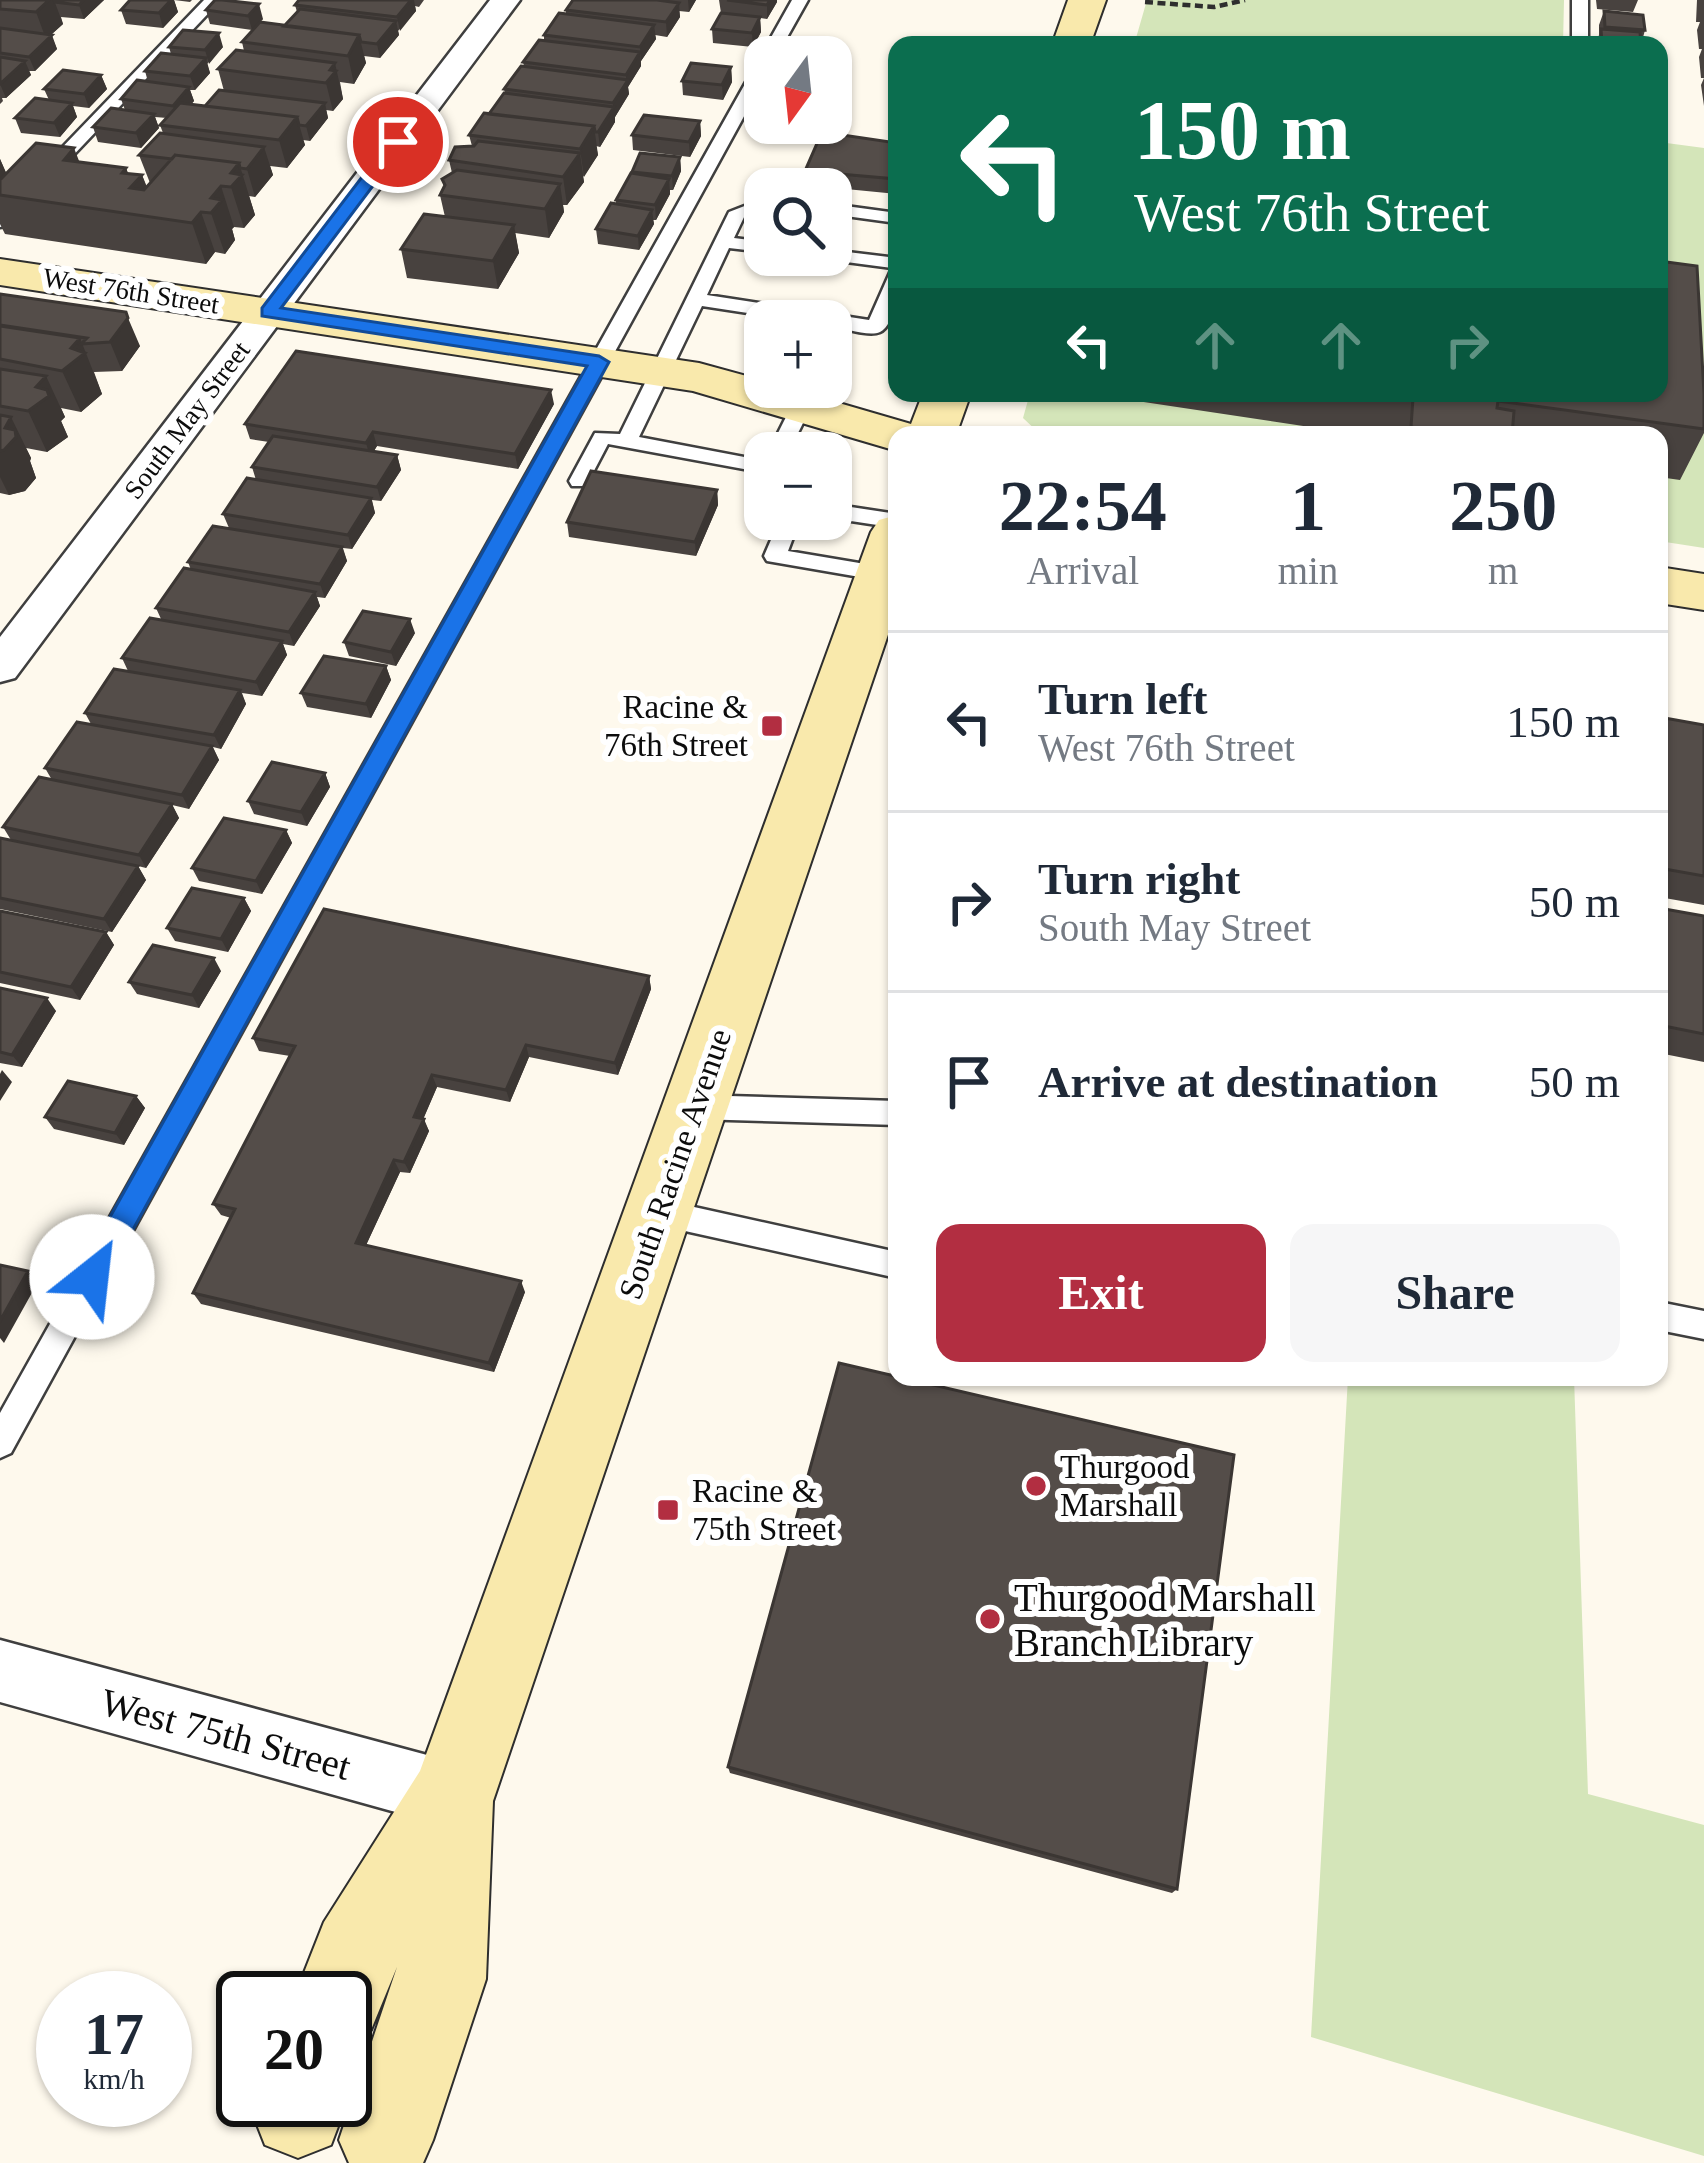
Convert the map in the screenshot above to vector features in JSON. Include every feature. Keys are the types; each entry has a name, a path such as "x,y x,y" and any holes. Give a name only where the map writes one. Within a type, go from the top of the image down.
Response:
{"street":[{"name":"South May Street","path":"0,667 505,0"},
{"path":"1074,36 1087,0"},
{"name":"West 76th Street","path":"0,272 699,377 744,390"},
{"name":"West 76th Street","path":"803,408 888,433"},
{"name":"South Racine Avenue","path":"349,1971 355,1953 453,1795 888,553"},
{"path":"1668,586 1704,592"},
{"name":"West 75th Street","path":"0,1671 453,1795"},
{"name":"South Racine Avenue","path":"386,2140 441,1978 453,1795"}],"lane":[{"path":"0,222 213,0"},
{"path":"780,36 800,0"},
{"path":"1580,0 1580,36"},
{"path":"0,1443 744,100"},
{"path":"627,441 693,299 738,212 744,210"},
{"path":"852,212 888,217"},
{"path":"723,242 744,244"},
{"path":"852,259 888,266"},
{"path":"693,299 876,327 888,293"},
{"path":"579,481 602,437 744,463"},
{"path":"852,522 888,540"},
{"path":"781,540 775,556 888,542"},
{"path":"695,1107 888,1113"},
{"path":"658,1212 888,1263"},
{"path":"1668,1318 1704,1325"}],"path":[{"path":"1145,2 1214,7 1245,0"}],"green space":[{"path":"1147,0 1564,0 1563,36 1137,36"},
{"path":"1668,143 1704,148 1704,548 1668,542 1668,426 1031,426 1023,418 1027,402 1668,402"},
{"path":"1347,1386 1574,1386 1588,1794 1704,1825 1704,2156 1311,2037"}],"building":[{"path":"0,0 49,0 36,12 0,9"},
{"path":"54,0 84,0 79,5"},
{"path":"130,0 171,0 159,13 121,10"},
{"path":"215,0 259,4 248,16 206,10"},
{"path":"299,0 411,0 397,17 295,5"},
{"path":"573,0 679,3 666,22 566,10"},
{"path":"727,0 770,0 767,5"},
{"path":"300,9 396,21 377,44 361,42 359,35 284,26"},
{"path":"1604,11 1643,15 1645,30 1605,27"},
{"path":"559,13 654,25 640,47 544,35"},
{"path":"721,13 760,17 752,33 712,29"},
{"path":"260,22 359,35 348,56 242,42"},
{"path":"0,28 52,35 29,57 0,53"},
{"path":"1601,29 1640,32 1640,36 1601,36"},
{"path":"183,30 219,33 205,50 169,47"},
{"path":"539,40 640,52 626,75 523,62"},
{"path":"236,50 335,63 330,70 336,71 326,83 218,69"},
{"path":"161,53 206,58 190,76 145,71"},
{"path":"0,57 25,61 0,84"},
{"path":"691,63 731,67 722,85 682,81"},
{"path":"521,66 628,80 613,103 504,89"},
{"path":"63,70 101,75 84,94 44,89"},
{"path":"137,80 189,87 173,106 121,99"},
{"path":"219,90 325,103 306,126 299,125 297,117 205,106"},
{"path":"504,93 614,107 595,132 594,126 489,114"},
{"path":"35,98 72,103 54,123 15,118"},
{"path":"180,103 297,117 279,140 160,125"},
{"path":"111,108 154,114 136,133 93,127"},
{"path":"484,113 594,126 580,149 469,135"},
{"path":"644,115 700,121 689,142 632,135"},
{"path":"160,133 264,147 247,169 239,163 139,155"},
{"path":"852,136 888,142 888,178 852,175 852,168 806,168 817,144 852,144"},
{"path":"478,141 580,153 563,177 449,160 455,147 474,146"},
{"path":"36,143 74,148 64,160 126,168 122,173 142,175 130,188 144,190 175,155 239,163 231,173 242,175 231,187 221,186 211,198 222,200 211,213 201,212 192,223 0,195 0,180"},
{"path":"640,153 680,157 672,176 632,172"},
{"path":"457,170 560,184 545,209 440,195 445,185 442,179"},
{"path":"631,173 669,179 655,205 616,200"},
{"path":"611,203 652,210 638,236 596,229"},
{"path":"424,214 514,225 493,261 401,249"},
{"path":"1668,262 1697,266 1704,429 1505,402 1668,402"},
{"path":"0,294 126,312 128,318 110,342 81,344 87,338 0,325"},
{"path":"0,326 80,338 71,348 85,353 62,371 0,359"},
{"path":"296,351 551,390 515,454 373,432 366,443 245,424"},
{"path":"0,369 46,376 36,387 47,390 49,396 28,411 0,406"},
{"path":"1413,402 1498,402 1497,408 1514,411 1513,426 1411,426"},
{"path":"0,415 11,417 5,428 15,430 16,437 0,451"},
{"path":"273,436 397,455 377,487 252,467"},
{"path":"591,471 717,490 695,542 567,522"},
{"path":"247,478 371,498 348,535 223,514"},
{"path":"213,526 342,547 320,584 188,562"},
{"path":"184,568 315,592 289,632 156,608"},
{"path":"363,611 410,619 391,652 344,642"},
{"path":"150,618 282,641 256,682 122,658"},
{"path":"324,656 386,666 366,704 301,693"},
{"path":"114,669 240,690 214,735 85,713"},
{"path":"1668,719 1704,725 1704,876 1668,870"},
{"path":"77,722 212,746 182,795 45,768"},
{"path":"272,762 325,773 301,812 248,801"},
{"path":"39,777 172,804 139,855 3,827"},
{"path":"224,818 286,830 256,881 192,868"},
{"path":"0,838 138,866 104,919 0,898"},
{"path":"192,888 244,898 221,939 167,928"},
{"path":"324,909 649,976 615,1063 526,1045 506,1090 432,1075 414,1117 424,1119 404,1162 394,1160 356,1243 521,1281 489,1363 193,1293 235,1209 213,1204 295,1046 253,1038"},
{"path":"1668,910 1704,916 1704,1034 1668,1027"},
{"path":"0,911 106,932 71,987 0,972"},
{"path":"153,945 214,958 192,995 129,982"},
{"path":"0,988 47,998 12,1055 0,1052"},
{"path":"68,1081 136,1096 115,1133 45,1117"},
{"path":"0,1265 28,1271 0,1321"},
{"name":"Thurgood Marshall Branch Library","path":"839,1363 888,1374 888,1386 938,1386 1234,1455 1177,1889 728,1767"}],"place":[{"name":"Racine & 76th Street","path":"772,726"},
{"name":"Thurgood Marshall","path":"1036,1486"},
{"name":"Racine & 75th Street","path":"668,1510"},
{"name":"Thurgood Marshall Branch Library","path":"990,1619"}],"route":[{"path":"92,1277 599,362 268,312 398,142"}]}
